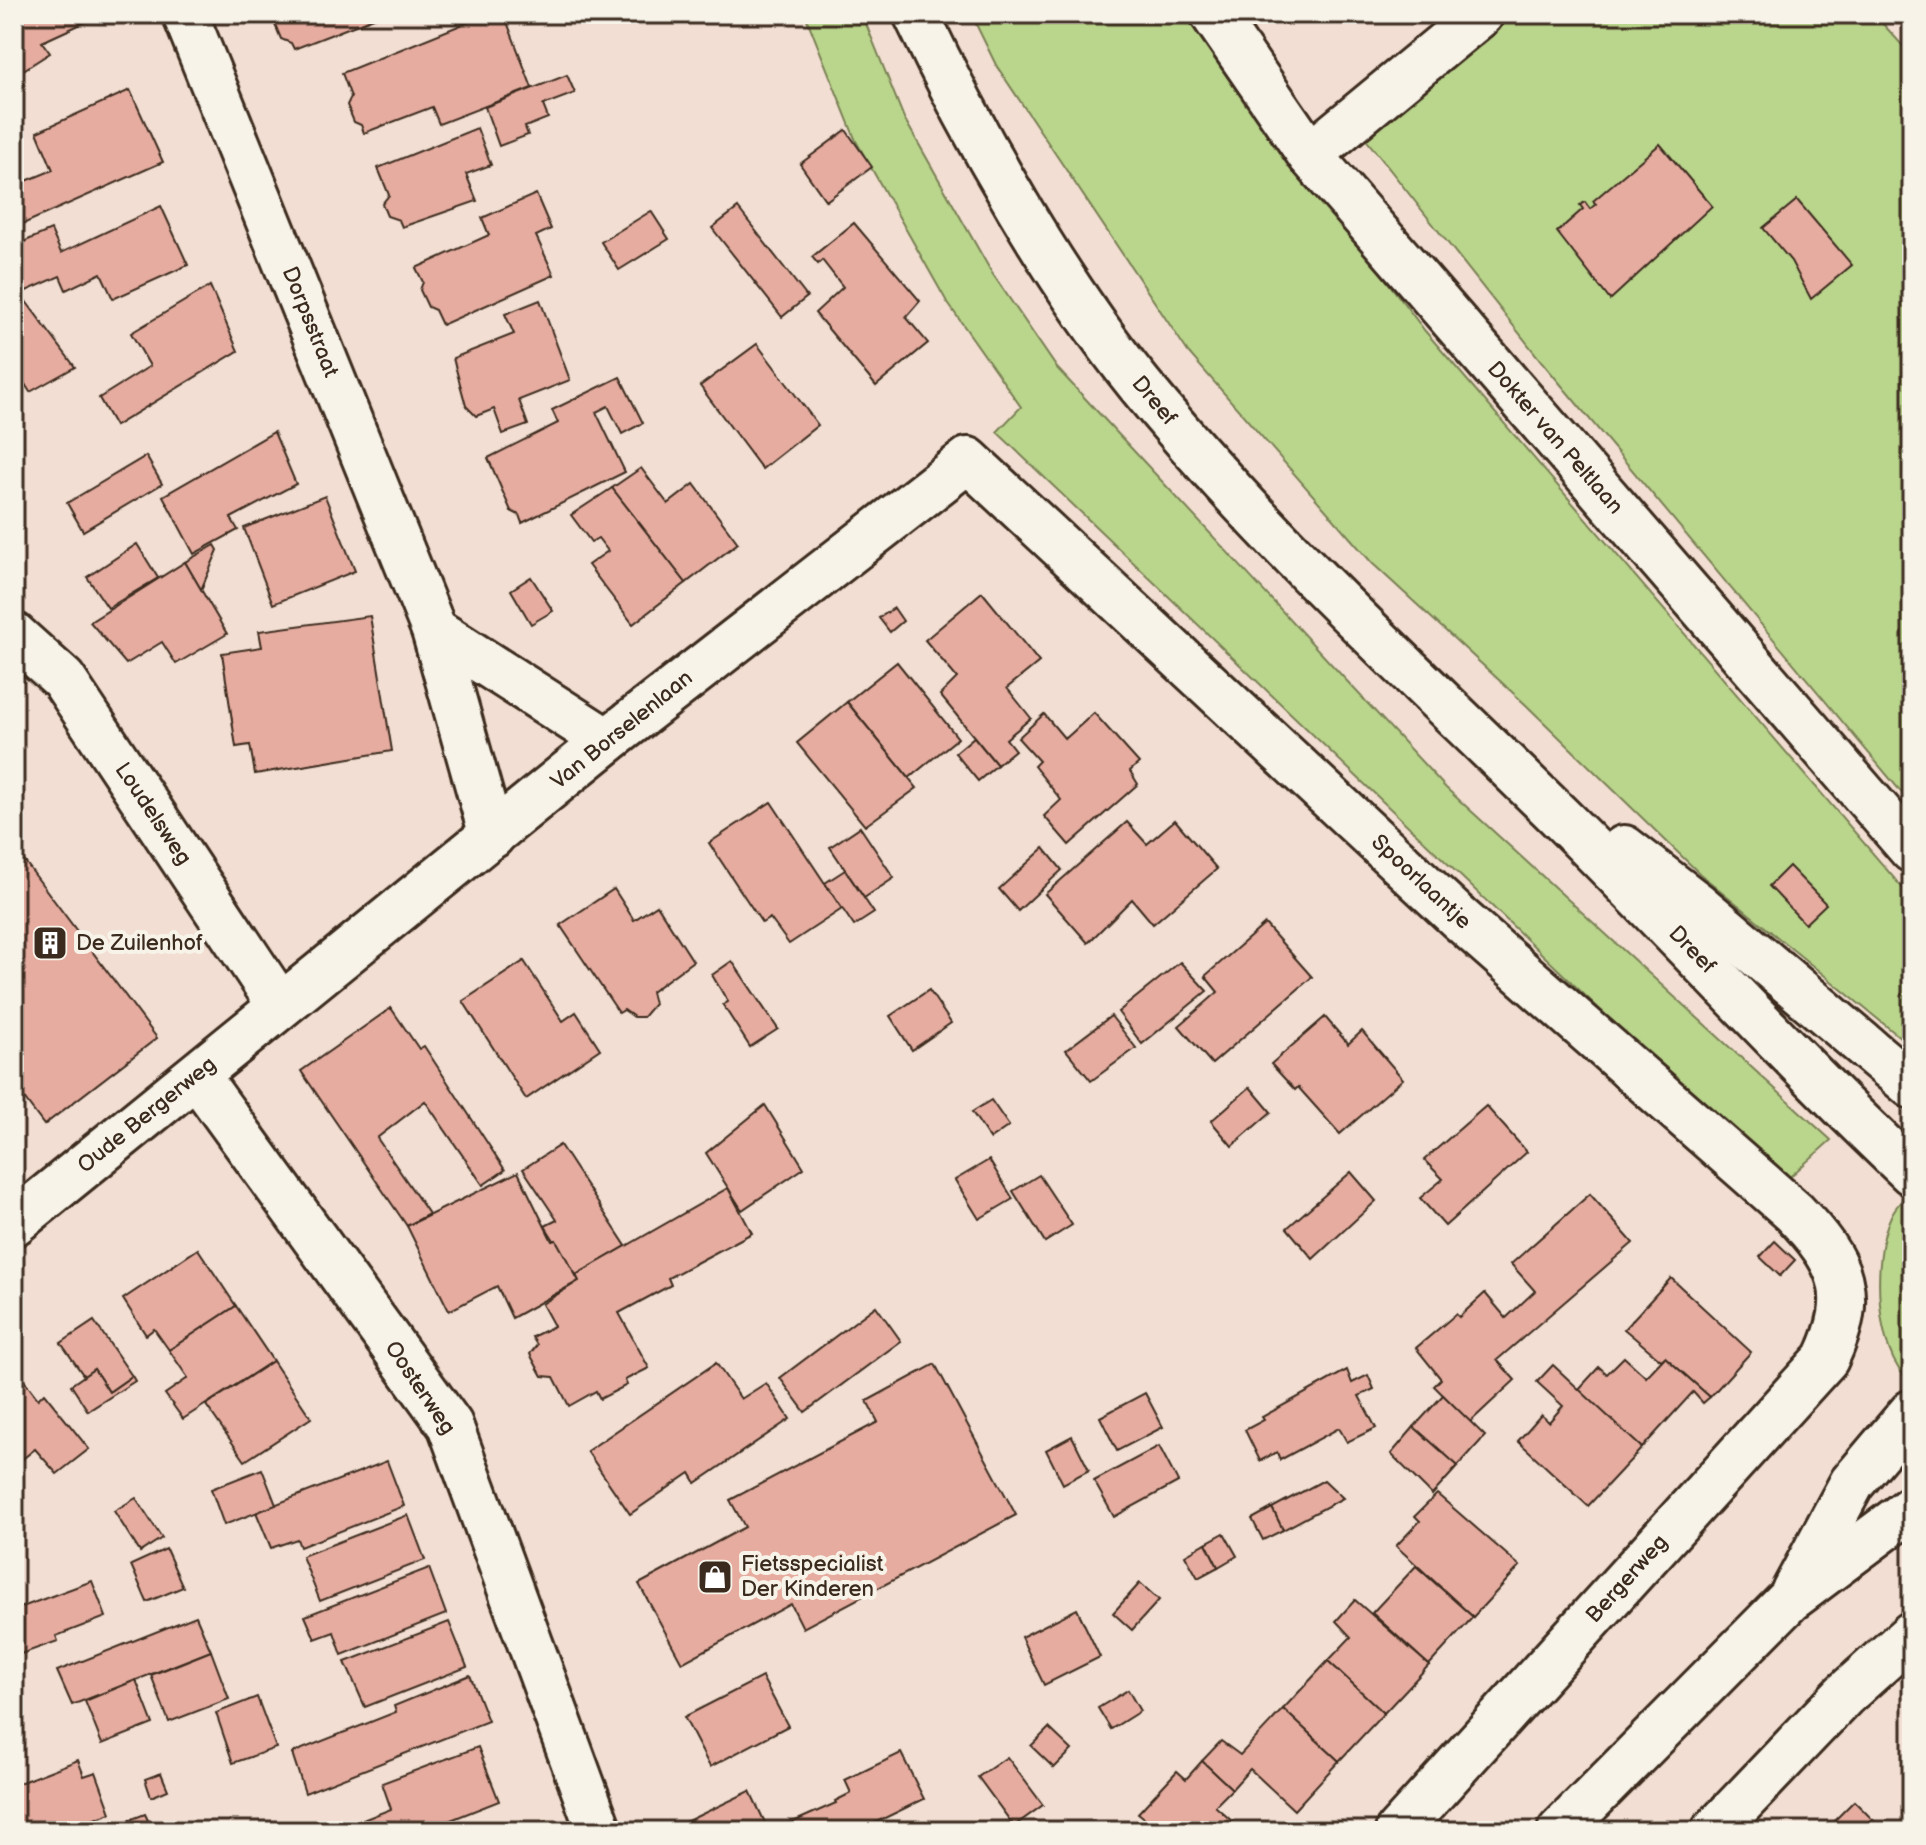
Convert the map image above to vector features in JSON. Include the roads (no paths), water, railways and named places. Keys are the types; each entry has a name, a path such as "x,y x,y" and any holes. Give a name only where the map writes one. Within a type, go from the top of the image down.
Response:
{"street":[{"name":"Dorpsstraat","path":"185,14 434,630 492,836"},
{"name":"Dreef","path":"916,14 941,67 1020,207 1137,381 1285,548 1470,729 1912,1173"},
{"name":"Dokter van Peltlaan","path":"1213,14 1310,155 1912,850"},
{"path":"1310,155 1481,14"},
{"name":"Van Borselenlaan","path":"279,1004 607,741 968,460"},
{"name":"Spoorlaantje","path":"968,460 1459,918 1794,1212 1821,1240 1835,1266 1844,1303 1842,1318"},
{"path":"434,630 607,741"},
{"name":"Loudelsweg","path":"14,635 63,679 279,1004"},
{"name":"Dreef","path":"1470,729 1698,905 1912,1086"},
{"name":"Oude Bergerweg","path":"14,1223 197,1076 279,1004"},
{"name":"Oosterweg","path":"197,1076 450,1425 599,1831"},
{"name":"Bergerweg","path":"1398,1831 1826,1359 1842,1318"},
{"path":"1789,1600 1852,1483 1912,1412"},
{"path":"1560,1831 1789,1600 1912,1508"},
{"path":"1714,1831 1844,1695 1912,1634"}],"place":[{"name":"De Zuilenhof","path":"50,943"},
{"name":"Fietsspecialist Der Kinderen","path":"715,1577"}]}
